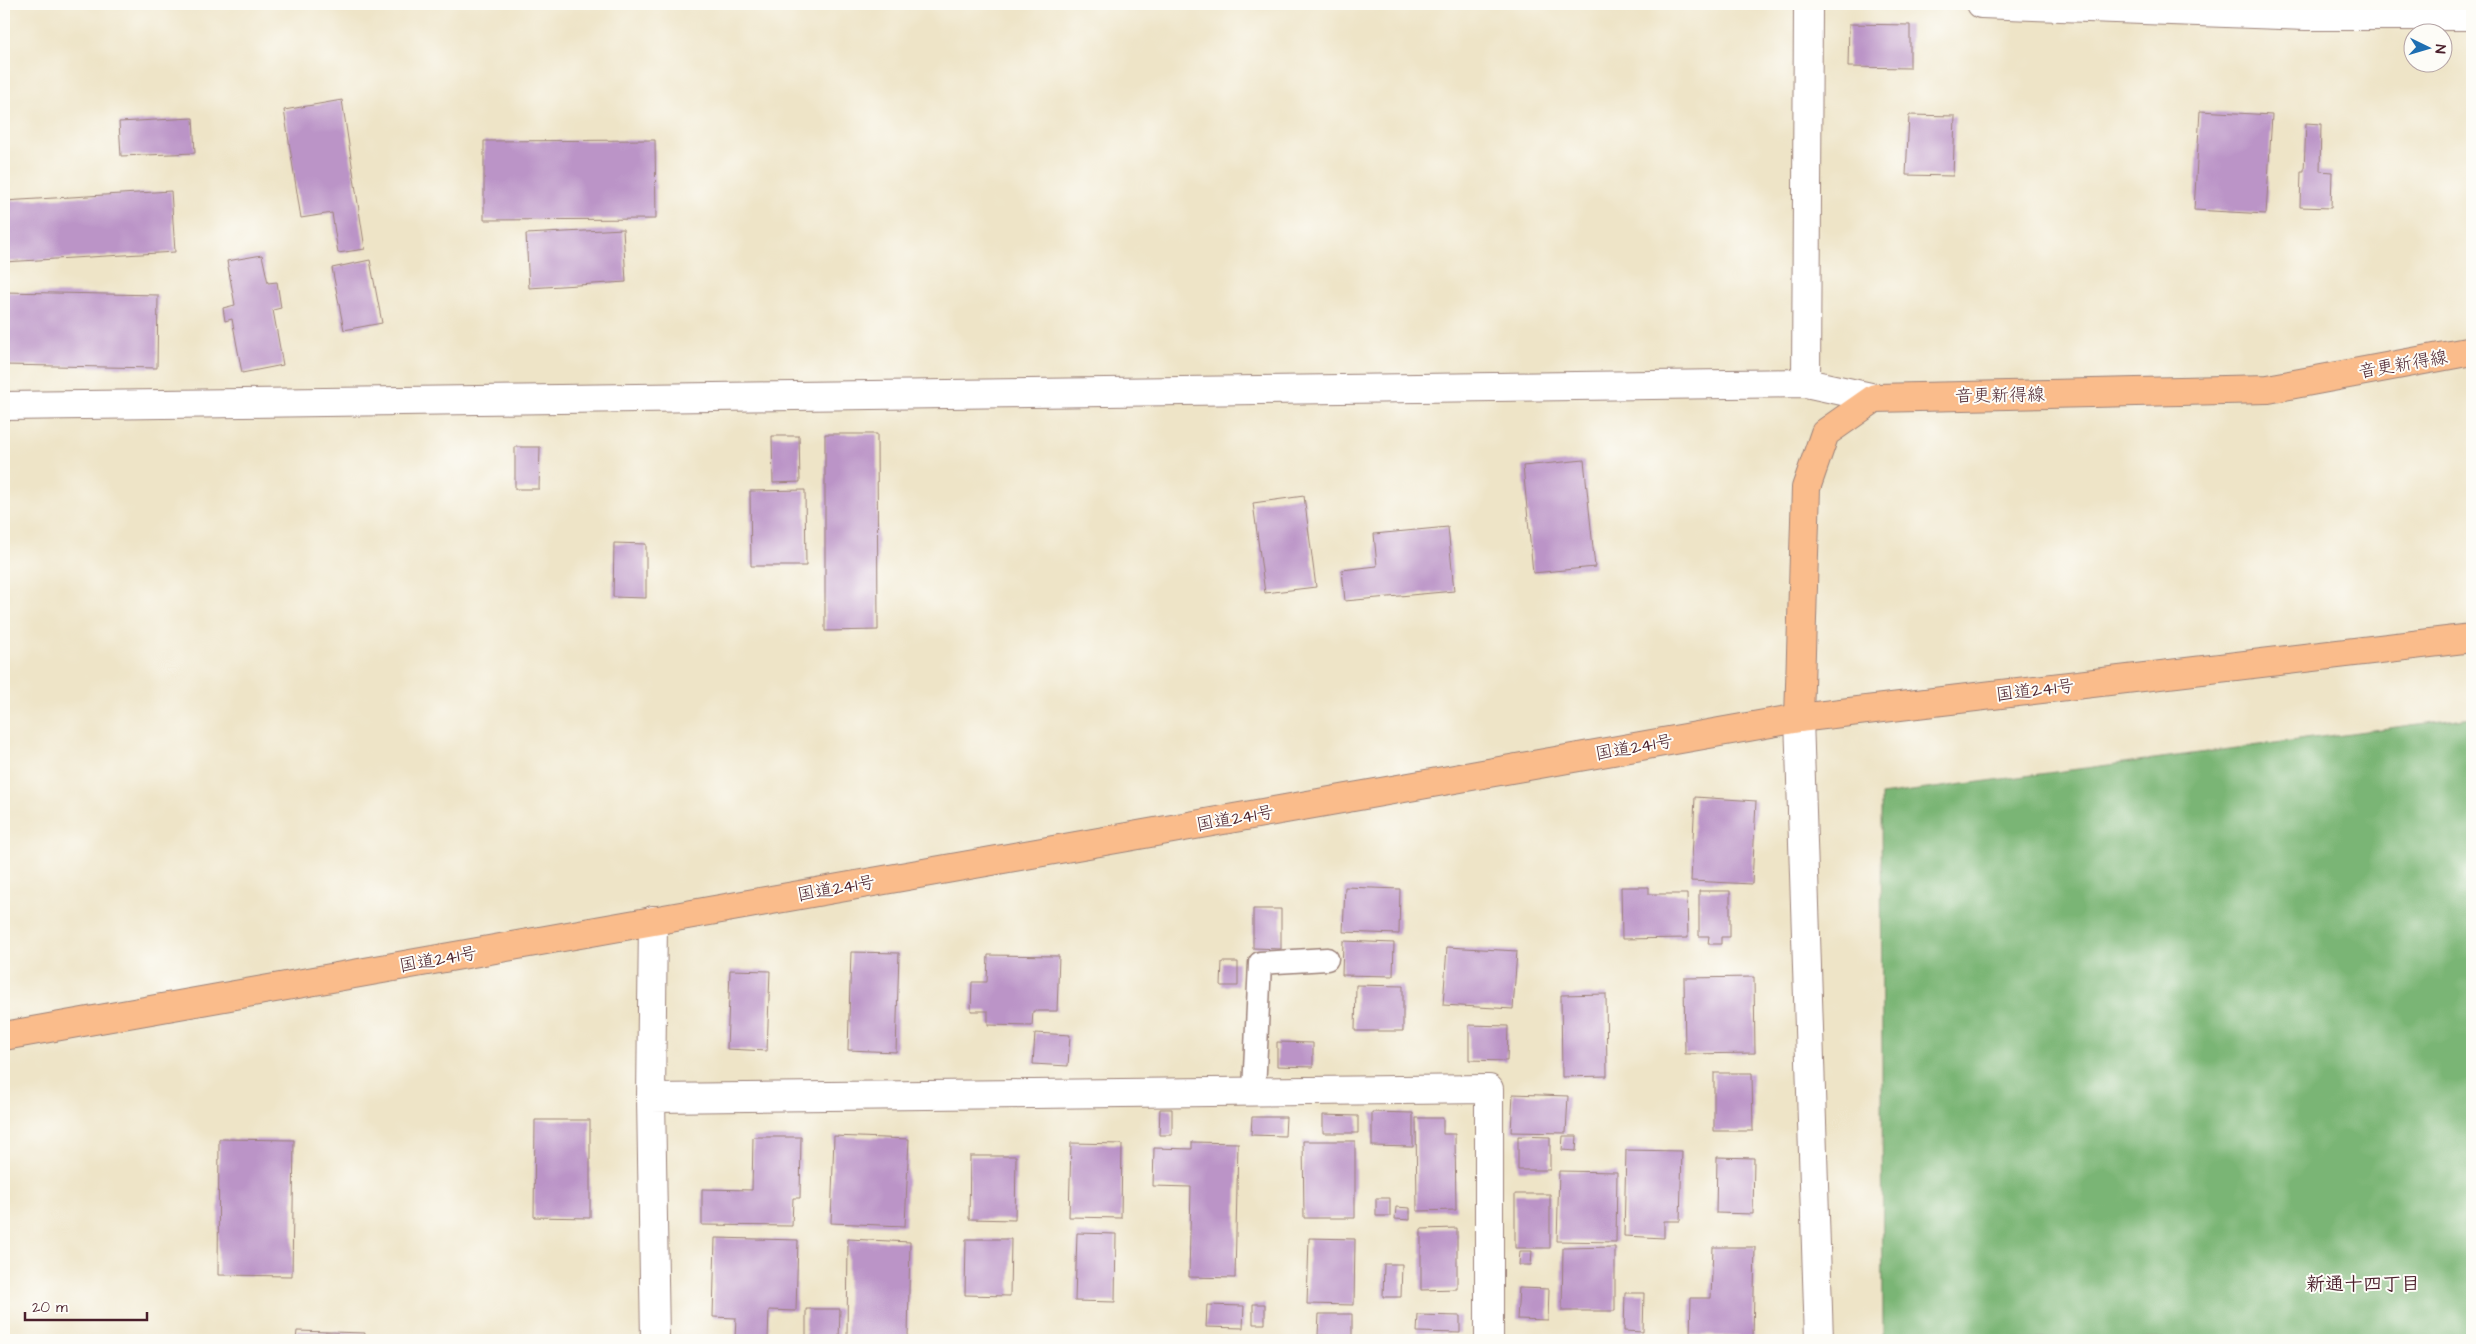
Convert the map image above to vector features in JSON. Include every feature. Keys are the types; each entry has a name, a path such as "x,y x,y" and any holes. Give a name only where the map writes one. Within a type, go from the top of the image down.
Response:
{"main road":[{"name":"音更新得線","path":"1875,398 2268,389 2472,352"},
{"path":"1799,718 1806,488 1825,433 1875,398"},
{"name":"国道241号","path":"4,1036 1799,718 2472,638"}],"street":[{"path":"1806,383 1808,4"},
{"path":"1981,4 2306,16 2472,16"},
{"path":"4,406 1806,383 1875,398"},
{"path":"1799,718 1819,1340"},
{"path":"653,920 651,1098 655,1340"},
{"path":"651,1098 1489,1088 1489,1340"}],"lane":[{"path":"1254,1091 1260,963 1327,959"}],"green space":[{"path":"2472,717 2472,1340 1883,1340 1881,795"}],"building":[{"path":"1849,24 1910,25 1910,68 1848,67"},
{"path":"342,100 365,249 338,253 332,213 301,218 284,110"},
{"path":"2200,111 2272,115 2266,214 2194,210"},
{"path":"1909,115 1955,116 1953,176 1906,175"},
{"path":"193,118 195,153 121,156 119,122"},
{"path":"2306,123 2321,124 2320,171 2332,172 2331,208 2300,207 2301,171 2304,171"},
{"path":"655,140 656,219 484,220 484,141"},
{"path":"171,191 175,252 4,262 4,201"},
{"path":"623,229 626,282 529,288 526,234"},
{"path":"262,255 268,283 277,282 281,308 273,310 283,365 242,373 232,319 225,321 223,308 235,305 227,261"},
{"path":"370,260 382,323 344,330 332,268"},
{"path":"4,292 158,295 157,368 4,365"},
{"path":"825,434 877,434 878,630 825,631"},
{"path":"772,436 799,436 800,482 773,483"},
{"path":"515,447 540,447 539,489 515,489"},
{"path":"1584,460 1595,567 1533,573 1523,466"},
{"path":"805,490 806,566 751,566 750,491"},
{"path":"1304,496 1316,587 1265,593 1253,503"},
{"path":"1448,527 1454,591 1345,601 1342,570 1377,566 1374,534"},
{"path":"614,543 646,544 646,598 613,597"},
{"path":"1695,797 1756,801 1752,884 1691,881"},
{"path":"1345,887 1400,889 1399,934 1343,932"},
{"path":"1621,887 1649,887 1649,894 1687,894 1688,938 1622,939"},
{"path":"1699,891 1730,891 1730,937 1721,937 1721,944 1708,944 1709,936 1699,936"},
{"path":"1253,909 1281,909 1281,949 1253,948"},
{"path":"1343,941 1394,943 1393,976 1342,975"},
{"path":"1447,947 1517,951 1513,1009 1443,1005"},
{"path":"851,952 899,953 896,1052 848,1050"},
{"path":"988,955 1059,956 1057,1011 1033,1011 1032,1026 988,1025 988,1011 971,1011 972,982 987,982"},
{"path":"1222,962 1238,962 1238,986 1221,986"},
{"path":"730,970 770,971 767,1051 727,1049"},
{"path":"1754,977 1755,1053 1685,1054 1684,978"},
{"path":"1356,985 1403,986 1403,1031 1355,1031"},
{"path":"1606,994 1607,1076 1562,1077 1561,995"},
{"path":"1469,1025 1508,1026 1507,1061 1469,1060"},
{"path":"1035,1033 1070,1035 1068,1066 1033,1064"},
{"path":"1277,1042 1313,1043 1313,1067 1277,1066"},
{"path":"1714,1073 1752,1073 1753,1131 1714,1131"},
{"path":"1513,1094 1568,1096 1566,1133 1511,1132"},
{"path":"1160,1109 1172,1109 1172,1135 1159,1135"},
{"path":"1372,1112 1413,1113 1413,1147 1372,1146"},
{"path":"1323,1115 1358,1116 1358,1133 1323,1133"},
{"path":"1252,1117 1286,1117 1285,1136 1251,1135"},
{"path":"1416,1118 1443,1118 1443,1134 1455,1134 1456,1210 1417,1211"},
{"path":"535,1120 590,1120 590,1218 534,1217"},
{"path":"834,1136 909,1139 905,1226 831,1223"},
{"path":"1518,1136 1550,1137 1550,1170 1518,1170"},
{"path":"1563,1136 1577,1136 1576,1151 1562,1150"},
{"path":"753,1137 801,1137 800,1198 793,1198 792,1226 702,1225 702,1189 752,1190"},
{"path":"219,1139 294,1140 292,1276 218,1275"},
{"path":"1303,1141 1355,1141 1355,1218 1304,1218"},
{"path":"1192,1142 1238,1143 1235,1278 1189,1277 1191,1187 1153,1186 1154,1148 1192,1149"},
{"path":"1071,1143 1122,1144 1121,1218 1069,1217"},
{"path":"1626,1150 1682,1151 1680,1221 1664,1221 1664,1238 1624,1236"},
{"path":"970,1156 1016,1156 1015,1220 969,1219"},
{"path":"1717,1157 1754,1158 1753,1214 1716,1213"},
{"path":"1559,1171 1617,1172 1616,1242 1557,1241"},
{"path":"1515,1194 1550,1194 1550,1248 1515,1248"},
{"path":"1376,1198 1390,1198 1390,1216 1376,1216"},
{"path":"1396,1207 1410,1208 1410,1220 1395,1219"},
{"path":"1457,1228 1457,1289 1421,1290 1421,1229"},
{"path":"1077,1233 1116,1234 1115,1302 1075,1301"},
{"path":"715,1238 798,1240 796,1311 769,1310 768,1340 735,1339 736,1318 713,1317"},
{"path":"1309,1238 1355,1239 1354,1305 1307,1304"},
{"path":"848,1239 910,1242 908,1337 847,1338"},
{"path":"966,1239 1011,1239 1010,1296 965,1295"},
{"path":"1615,1247 1615,1311 1562,1311 1563,1248"},
{"path":"1713,1247 1755,1247 1753,1337 1690,1335 1691,1298 1711,1298"},
{"path":"1520,1251 1532,1251 1531,1265 1519,1265"},
{"path":"1384,1264 1402,1264 1401,1297 1383,1297"},
{"path":"1519,1288 1549,1289 1548,1320 1517,1319"},
{"path":"1625,1293 1644,1293 1643,1332 1624,1331"},
{"path":"1253,1304 1265,1304 1265,1324 1253,1324"},
{"path":"1207,1305 1244,1306 1243,1328 1206,1327"},
{"path":"806,1309 840,1309 839,1340 806,1340"},
{"path":"1319,1314 1352,1314 1352,1336 1318,1335"},
{"path":"1418,1315 1460,1316 1460,1333 1417,1332"},
{"path":"297,1331 365,1333 364,1340 296,1340"}],"district":[{"name":"新通十四丁目","path":"2363,1283"}]}
